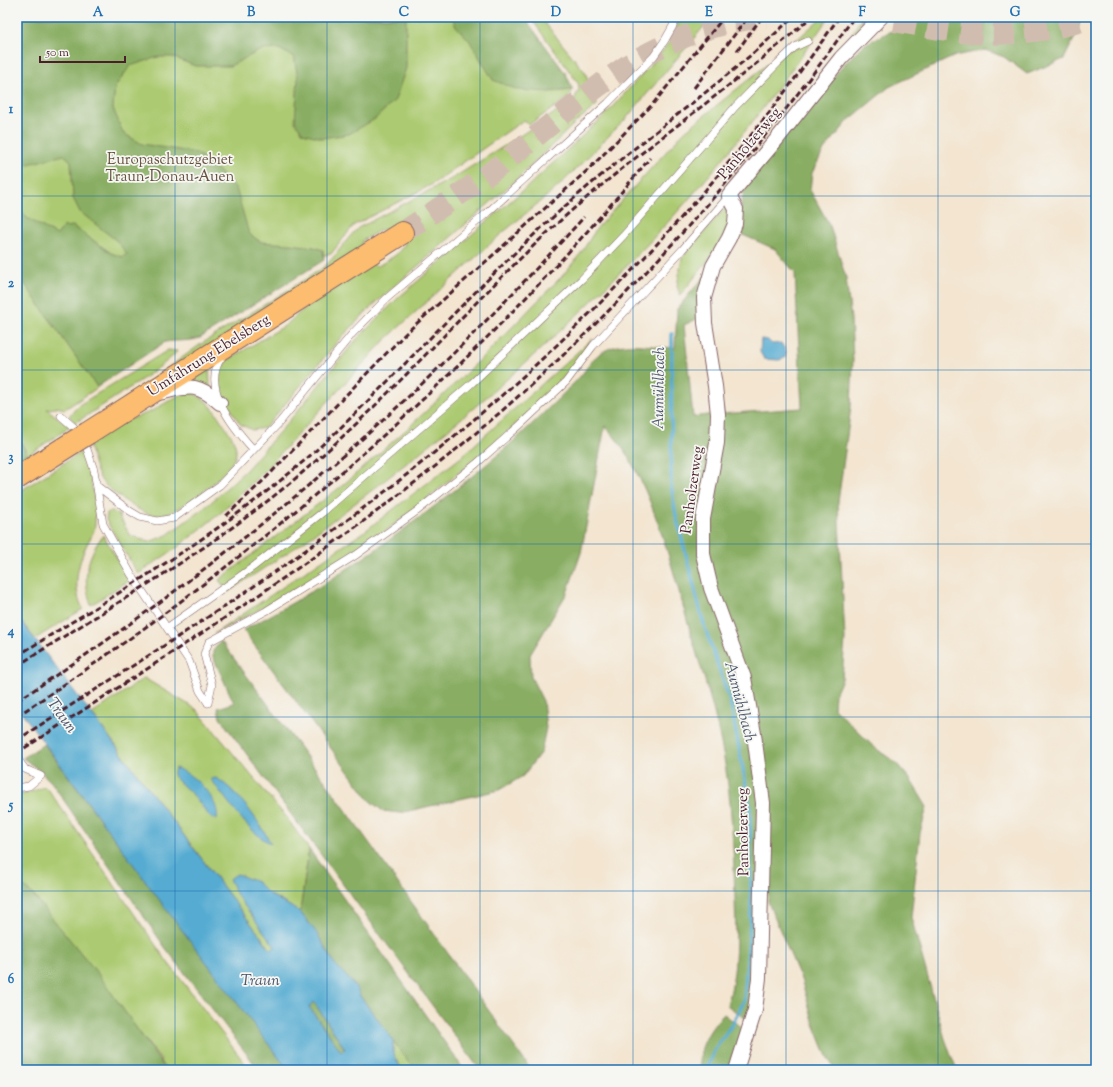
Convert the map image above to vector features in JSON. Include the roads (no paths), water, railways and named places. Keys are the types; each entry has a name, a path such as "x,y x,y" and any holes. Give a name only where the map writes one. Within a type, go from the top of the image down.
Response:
{"main road":[{"name":"Umfahrung Ebelsberg","path":"17,478 402,233"}],"street":[{"name":"Panholzerweg","path":"736,1070 755,1010 759,978 763,803 754,734 744,678 711,588 703,554 703,519 717,443 718,414 705,323 704,298 713,266 735,224 736,209 729,196 778,140 841,58 881,17"},
{"path":"148,395 191,387 200,388 220,403"}],"lane":[{"path":"97,486 116,502 140,516 157,521 166,521 188,509 220,485 279,423 352,334 386,299 499,203 628,83 654,56 678,17"},
{"path":"168,627 253,567 323,512 472,383 582,279 624,235 714,130 778,63 795,47 808,41"},
{"path":"61,416 71,423 85,443 94,470 103,524 131,574 168,627 189,661 200,691 208,703 212,686 204,654 209,642 266,611 356,555 417,511 486,455 566,382 593,346 682,250 729,196"},
{"path":"253,449 242,436 220,403 214,377 216,365 224,355 258,325"},
{"path":"17,758 25,769 41,776 29,786 17,788"}],"water":[{"path":"761,339 768,340 772,344 781,343 786,351 785,358 779,360 764,359 760,352"},
{"name":"Traun","path":"17,616 271,950 275,947 238,897 229,879 237,874 257,882 269,894 300,912 316,932 335,964 356,987 360,996 393,1040 393,1052 401,1070 361,1070 357,1065 354,1067 356,1070 288,1070 169,913 17,706","holes":["314,1002 345,1049 341,1051 309,1007"]},
{"path":"175,768 189,775 204,788 215,804 217,819 210,817 195,797 173,776"},
{"path":"216,778 224,783 240,798 261,826 271,844 245,823 210,779"}],"waterway":[{"name":"Aumühlbach","path":"672,334 671,485 676,516 704,625 730,701 750,806 751,910 744,1001 733,1023 715,1049 709,1063 708,1070"}],"tunnel":[{"path":"402,233 492,172 594,90 640,58 675,41 711,28 748,19 766,17"},
{"path":"862,17 962,32 996,34 1030,32 1063,26 1095,17"}],"railway":[{"path":"226,516 265,479 405,334 590,168 652,105 724,17"},
{"path":"694,88 748,17"},
{"path":"737,51 762,17"},
{"path":"17,656 197,542 265,493 298,466 356,413 497,271 563,208 620,160 737,67 793,17"},
{"path":"17,666 164,574 200,550 270,499 303,472 372,409 502,276 570,212 752,67 811,17"},
{"path":"17,740 230,603 272,574 354,515 423,462 490,406 555,347 617,286 677,222 734,156 788,88 839,17"},
{"path":"17,753 274,585 423,476 484,426 543,374 600,319 708,204 808,81 854,17"},
{"path":"17,716 105,656 190,594 274,529 355,461 433,389 509,315 581,238 650,158"},
{"path":"17,701 138,618 216,560 293,499 396,408 461,346 584,217"}],"park label":[{"name":"Europaschutzgebiet Traun-Donau-Auen","path":"170,168"}]}
